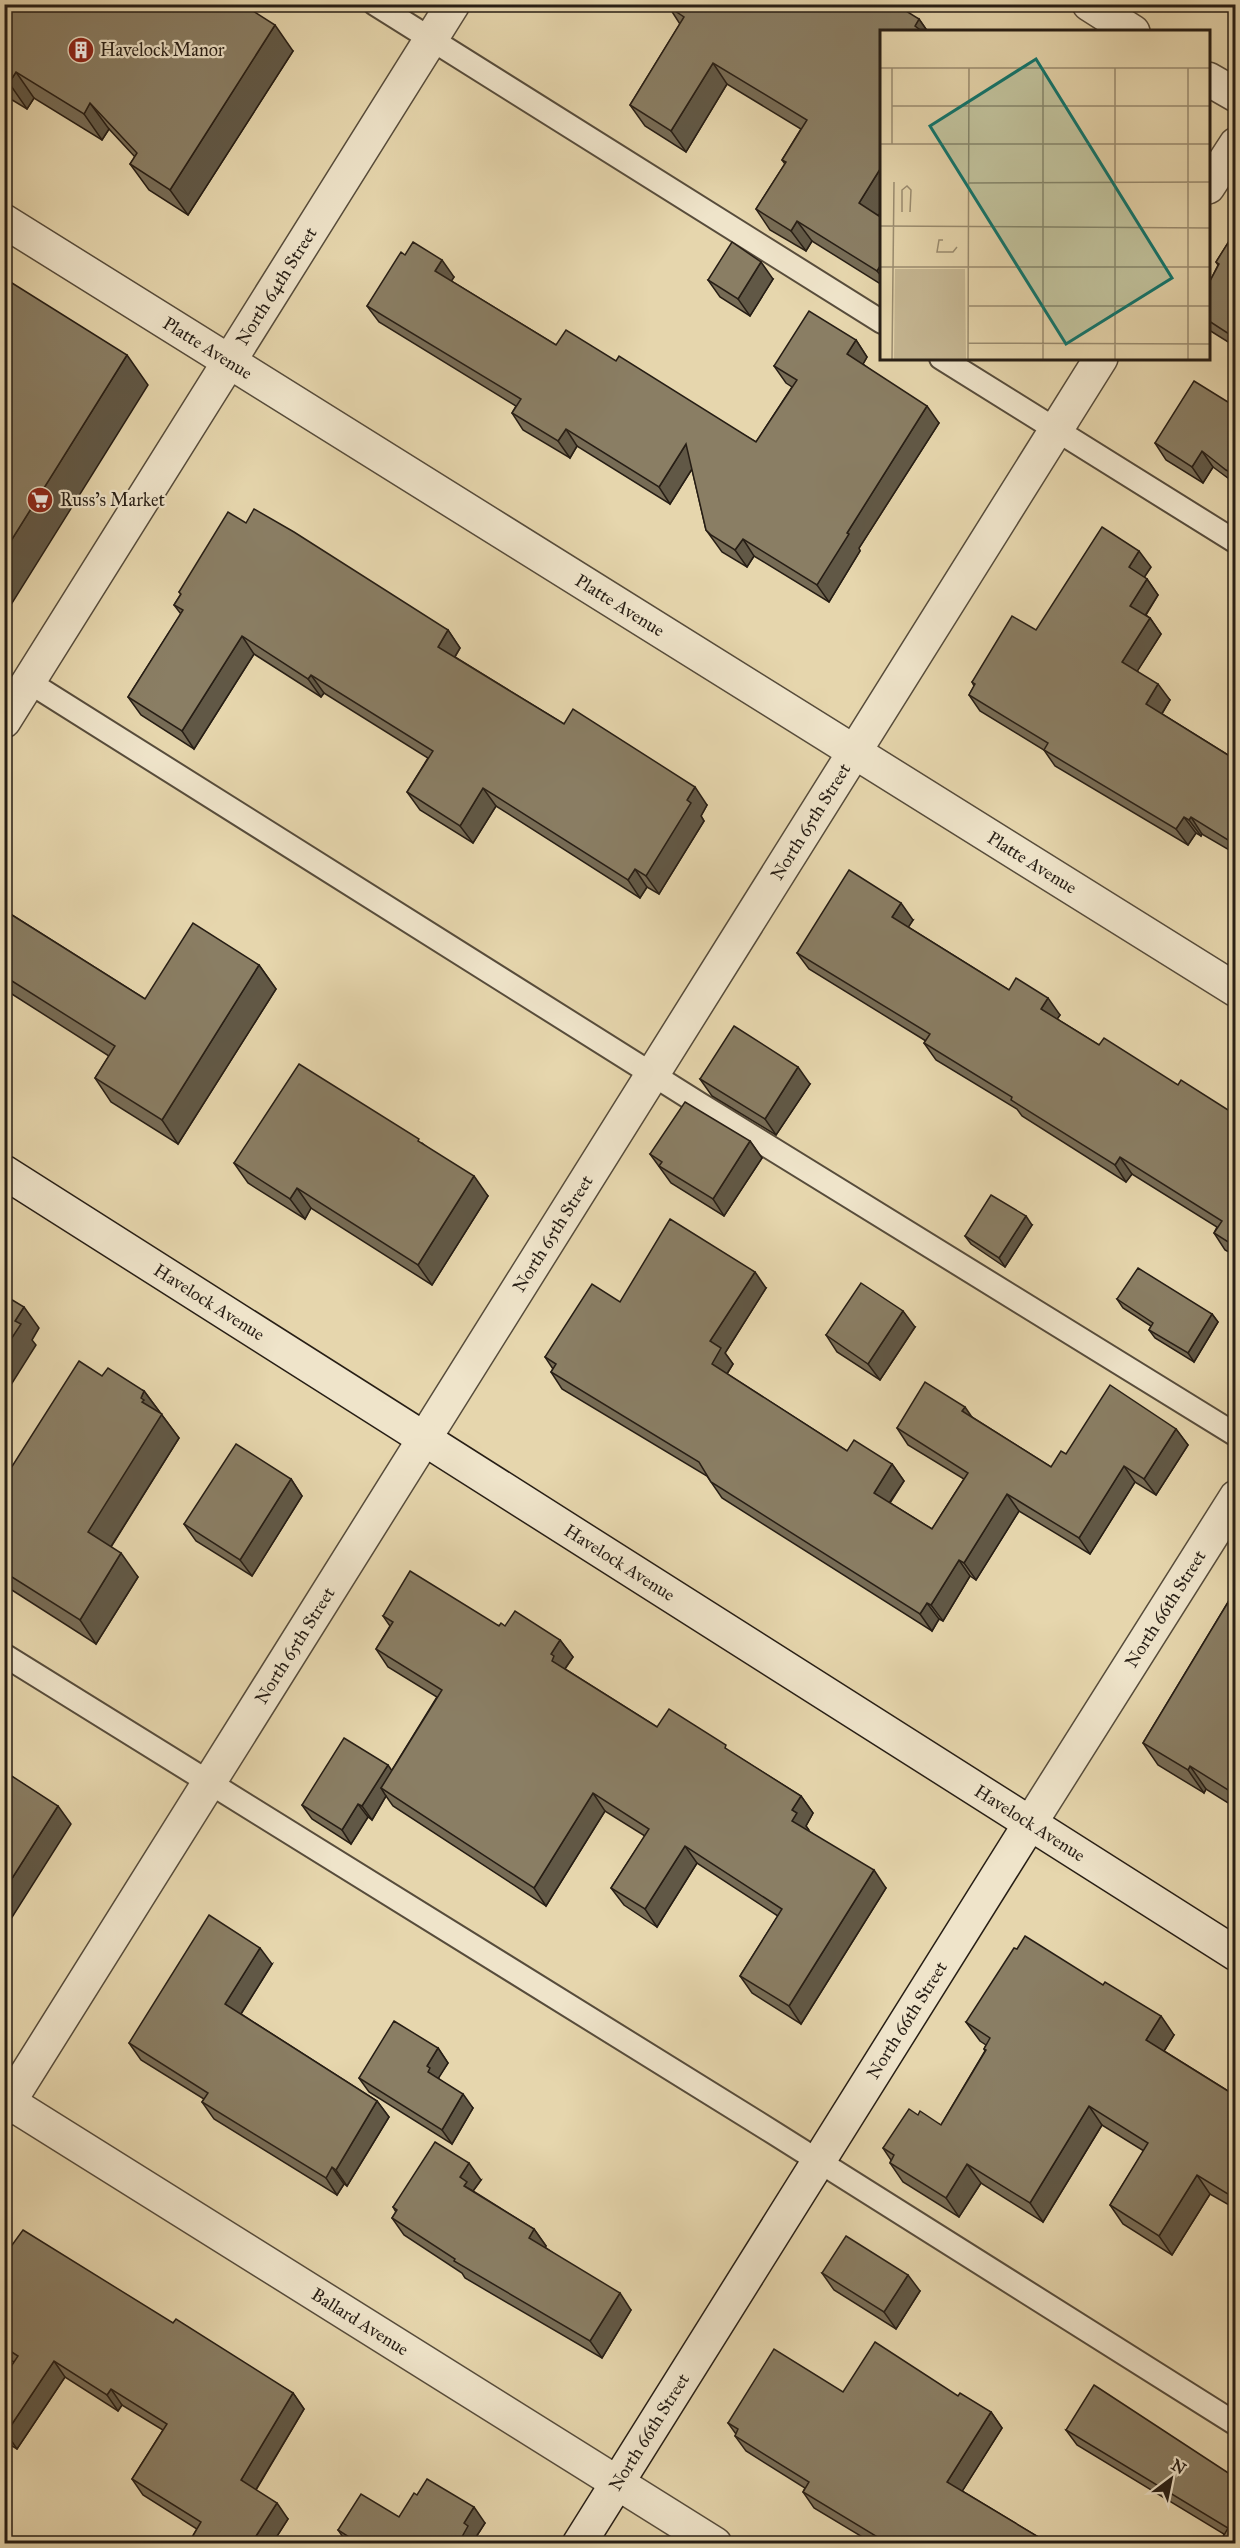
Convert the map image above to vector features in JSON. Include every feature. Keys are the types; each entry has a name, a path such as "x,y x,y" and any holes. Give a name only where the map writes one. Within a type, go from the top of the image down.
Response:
{"street":[{"name":"North 64th Street","path":"4,721 453,4"},
{"path":"1089,4 1130,30"},
{"path":"1210,80 1236,95"},
{"path":"1210,185 1236,144"},
{"name":"Platte Avenue","path":"4,220 855,754 1236,990"},
{"name":"North 65th Street","path":"6,2104 210,1783 423,1439 654,1076 1100,360"},
{"name":"Havelock Avenue","path":"4,1172 1236,1954"},
{"name":"North 66th Street","path":"579,2544 1236,1497"},
{"name":"Ballard Avenue","path":"6,2104 715,2544"}],"lane":[{"path":"375,4 880,320"},
{"path":"943,360 1236,542"},
{"path":"29,682 654,1076 1236,1435"},
{"path":"4,1654 1236,2424"}],"building":[{"path":"4,4 242,4 275,25 170,190 130,164 137,153 90,103 84,114 16,72 9,83 4,80"},
{"path":"670,4 883,4 885,6 895,4 919,19 915,26 920,30 880,30 880,169 859,203 880,217 880,266 877,271 797,221 791,231 756,209 786,162 782,160 807,120 713,63 671,131 630,105 684,17 669,7"},
{"path":"1236,230 1236,325 1229,334 1210,322 1210,281 1219,264 1216,262"},
{"path":"413,242 442,260 435,271 556,345 566,330 616,361 619,356 756,442 797,380 774,366 809,311 856,340 847,354 927,406 817,585 743,539 735,550 706,530 686,444 659,487 566,429 558,441 512,413 521,399 367,306 401,252 405,255"},
{"path":"732,242 761,262 738,299 708,280"},
{"name":"Russ's Market","path":"4,278 127,355 4,552"},
{"path":"1194,381 1236,407 1236,475 1202,451 1192,467 1155,443"},
{"path":"254,509 448,630 438,647 564,724 573,709 695,787 687,800 691,803 646,876 635,869 628,880 483,788 460,826 407,792 433,751 311,675 308,679 242,636 182,731 128,697 183,610 174,605 181,594 179,592 228,512 246,523"},
{"path":"1102,527 1139,551 1129,567 1147,579 1130,606 1150,618 1122,662 1158,684 1146,704 1236,760 1236,845 1191,817 1189,820 1184,817 1176,829 1044,750 1048,743 969,695 975,684 972,682 1012,616 1036,630"},
{"path":"849,870 901,903 892,917 1009,990 1016,978 1048,998 1041,1009 1099,1045 1104,1038 1178,1085 1181,1080 1236,1115 1236,1247 1214,1233 1222,1221 1120,1157 1115,1165 1011,1100 1012,1097 924,1043 930,1034 797,953"},
{"path":"4,910 145,999 193,923 259,965 162,1120 95,1078 115,1046 4,976"},
{"path":"734,1026 798,1067 765,1119 700,1079"},
{"path":"299,1064 474,1176 418,1265 297,1188 290,1199 234,1163"},
{"path":"685,1102 750,1141 713,1199 659,1166 662,1162 650,1154"},
{"path":"991,1195 1026,1216 999,1258 965,1236"},
{"path":"670,1219 755,1272 710,1341 721,1348 712,1364 847,1451 854,1440 892,1464 874,1493 932,1529 968,1473 897,1428 925,1382 965,1407 962,1411 1051,1467 1061,1451 1066,1454 1110,1385 1176,1429 1144,1479 1124,1466 1079,1538 1007,1494 964,1563 959,1560 931,1605 927,1603 920,1614 711,1482 699,1462 551,1372 556,1364 545,1357 592,1284 620,1302"},
{"path":"1138,1268 1212,1314 1188,1353 1149,1330 1153,1323 1117,1299"},
{"path":"861,1283 903,1311 868,1364 826,1335"},
{"path":"4,1295 24,1307 15,1321 21,1324 4,1350"},
{"path":"79,1361 102,1376 108,1368 144,1391 142,1402 162,1414 88,1532 121,1553 80,1620 4,1572 4,1479"},
{"path":"236,1444 291,1479 240,1560 184,1524"},
{"path":"410,1571 499,1626 501,1623 505,1626 515,1611 560,1640 551,1654 554,1656 552,1661 657,1727 669,1709 726,1745 725,1748 801,1796 792,1810 797,1813 792,1821 874,1870 789,2006 740,1976 782,1909 685,1846 645,1909 611,1888 649,1829 593,1793 534,1888 381,1788 442,1690 376,1649 393,1622 383,1616"},
{"path":"1236,1589 1236,1795 1190,1766 1188,1770 1143,1743"},
{"path":"344,1738 388,1765 362,1806 358,1804 342,1830 302,1805"},
{"path":"4,1771 58,1806 4,1891"},
{"path":"209,1915 260,1948 225,2004 377,2101 336,2170 332,2167 326,2178 202,2102 208,2093 129,2043"},
{"path":"1025,1936 1103,1985 1105,1982 1161,2016 1146,2040 1236,2096 1236,2199 1197,2175 1159,2236 1110,2205 1148,2143 1089,2106 1030,2203 967,2164 946,2198 890,2163 894,2155 883,2148 909,2109 918,2115 920,2111 941,2125 986,2050 984,2049 990,2038 966,2022 1014,1948 1017,1949"},
{"path":"394,2021 438,2048 427,2066 430,2068 428,2072 463,2094 442,2130 359,2078"},
{"path":"435,2142 469,2163 460,2177 467,2182 464,2186 534,2229 529,2238 620,2293 590,2341 454,2261 455,2259 392,2218 397,2210 393,2207"},
{"path":"23,2230 173,2323 176,2319 293,2393 241,2480 277,2503 251,2544 198,2544 191,2539 201,2522 132,2479 167,2424 111,2389 107,2395 54,2361 6,2433 4,2432 4,2377 18,2356 4,2347 4,2256"},
{"path":"846,2236 908,2275 884,2312 822,2273"},
{"path":"875,2342 958,2396 960,2393 991,2412 947,2482 1050,2544 889,2544 803,2492 809,2482 735,2436 738,2429 728,2423 774,2349 843,2392"},
{"path":"1094,2385 1236,2478 1236,2544 1225,2544 1227,2540 1223,2537 1228,2528 1066,2430"},
{"path":"427,2479 474,2507 464,2523 468,2526 458,2544 360,2544 338,2530 361,2494 399,2517 414,2493 417,2495"}],"place":[{"name":"Havelock Manor","path":"81,50"},
{"name":"Russ's Market","path":"40,500"}]}
